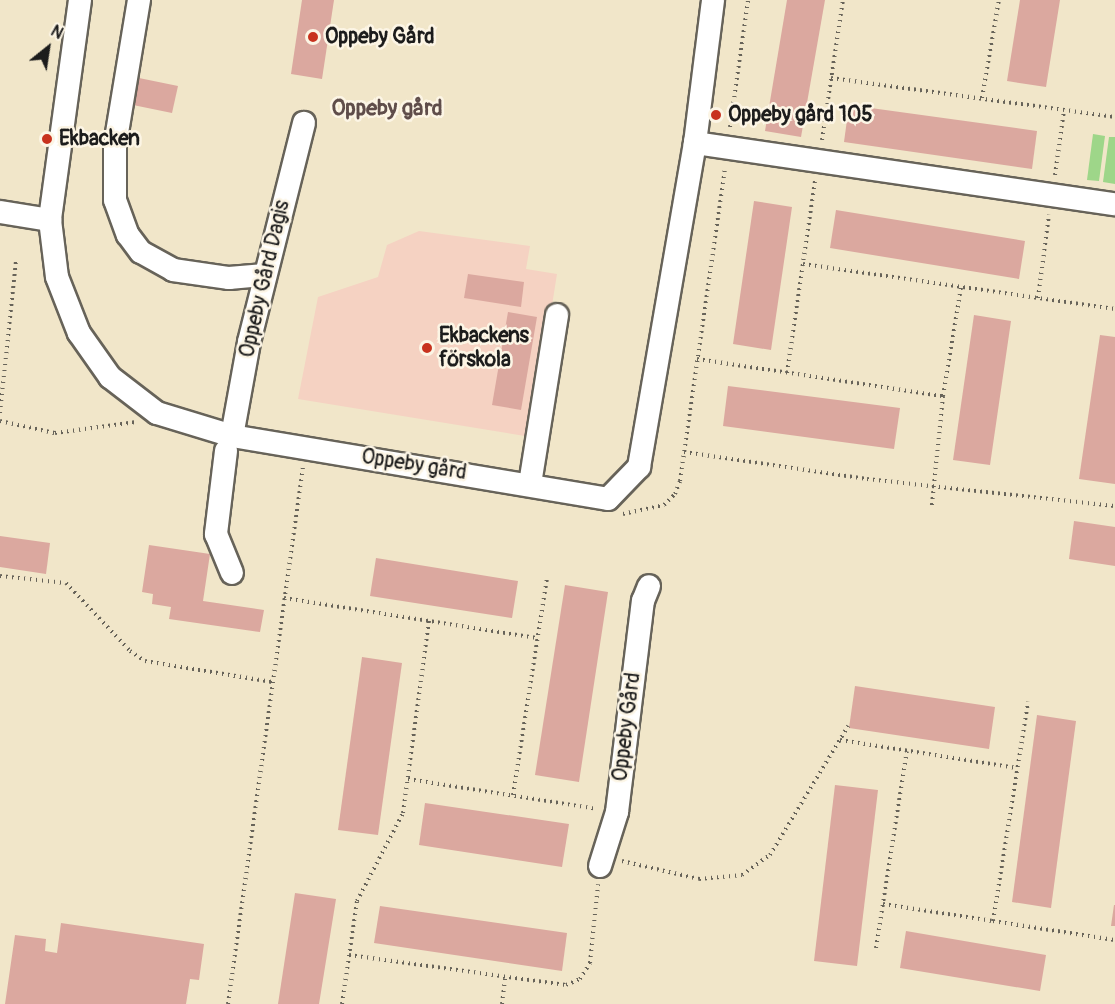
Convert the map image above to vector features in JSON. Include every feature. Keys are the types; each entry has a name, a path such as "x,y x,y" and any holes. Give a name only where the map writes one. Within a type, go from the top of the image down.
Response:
{"street":[{"name":"Oppeby gård","path":"80,0 50,220 57,277 80,333 110,377 157,412 229,443 530,484 608,499 639,467 695,143 713,0"},
{"path":"139,0 115,145 115,200 128,235 141,252 173,270 229,278 265,275"},
{"name":"Oppeby Gård Dagis","path":"232,573 216,534 229,443 265,275 304,123"},
{"path":"695,143 1115,204"},
{"path":"0,212 50,220"},
{"path":"530,484 557,315"},
{"name":"Oppeby Gård","path":"602,862 617,812 643,601 649,586"}],"path":[{"path":"617,516 664,505 680,481 748,0"},
{"path":"787,372 843,0"},
{"path":"982,98 999,0"},
{"path":"831,78 1115,117"},
{"path":"0,413 16,260"},
{"path":"802,264 1115,309"},
{"path":"932,505 932,486 943,396 961,287"},
{"path":"697,359 943,396"},
{"path":"0,422 56,433 136,422"},
{"path":"684,452 932,486 993,490 1115,506"},
{"path":"228,1004 303,465"},
{"path":"0,576 66,583 130,651 145,661 272,682"},
{"path":"513,795 548,577"},
{"path":"284,598 537,638"},
{"path":"342,1004 357,901 403,813 429,621"},
{"path":"993,921 1028,702"},
{"path":"349,955 566,985 580,979 590,963 602,862 699,879 742,875 770,855 848,726"},
{"path":"840,740 1017,768"},
{"path":"876,948 907,751"},
{"path":"408,779 617,812"},
{"path":"883,904 1115,940"},
{"path":"502,1004 506,978"}],"shaded area":[{"name":"Ekbackens förskola","path":"419,231 530,246 526,269 557,274 531,437 298,399 318,297 378,277 387,245"}],"green space":[{"path":"1093,134 1105,136 1099,181 1087,180"},
{"path":"1109,137 1115,137 1115,184 1103,182"}],"building":[{"name":"Oppeby Gård","path":"302,0 334,0 322,79 291,74"},
{"path":"787,0 825,0 801,137 765,131"},
{"path":"1020,0 1060,0 1046,87 1007,81"},
{"path":"139,78 178,86 172,113 133,105"},
{"path":"849,105 1037,131 1032,169 844,142"},
{"path":"754,201 792,207 771,350 733,344"},
{"path":"836,210 1025,241 1019,279 830,248"},
{"path":"468,274 524,282 521,307 464,298"},
{"path":"508,312 537,317 521,410 492,405"},
{"path":"974,315 1011,321 990,465 953,460"},
{"path":"1100,335 1115,337 1115,484 1079,479"},
{"path":"728,386 900,408 894,449 723,426"},
{"path":"1074,521 1115,527 1115,566 1069,559"},
{"path":"0,536 50,543 46,574 0,567"},
{"path":"149,545 210,554 203,601 264,610 260,632 169,619 171,607 152,604 153,594 142,592"},
{"path":"376,558 518,581 512,618 370,596"},
{"path":"565,585 608,592 579,782 535,775"},
{"path":"362,657 402,663 378,835 338,830"},
{"path":"855,686 995,707 989,749 849,728"},
{"path":"1037,715 1076,721 1051,908 1012,902"},
{"path":"835,785 878,790 857,966 814,961"},
{"path":"425,803 569,824 562,867 419,845"},
{"path":"295,893 336,899 319,1004 278,1004"},
{"path":"1114,905 1115,926 1111,926"},
{"path":"380,906 567,933 562,971 374,943"},
{"path":"61,923 204,944 199,980 190,979 186,1004 5,1004 15,935 46,939 45,951 57,953"},
{"path":"906,931 1046,955 1040,991 900,968"}],"place":[{"name":"Oppeby Gård","path":"313,37"},
{"name":"Oppeby gård 105","path":"716,115"},
{"name":"Ekbacken","path":"47,139"},
{"name":"Ekbackens förskola","path":"427,348"}],"district":[{"name":"Oppeby gård","path":"387,109"}]}
